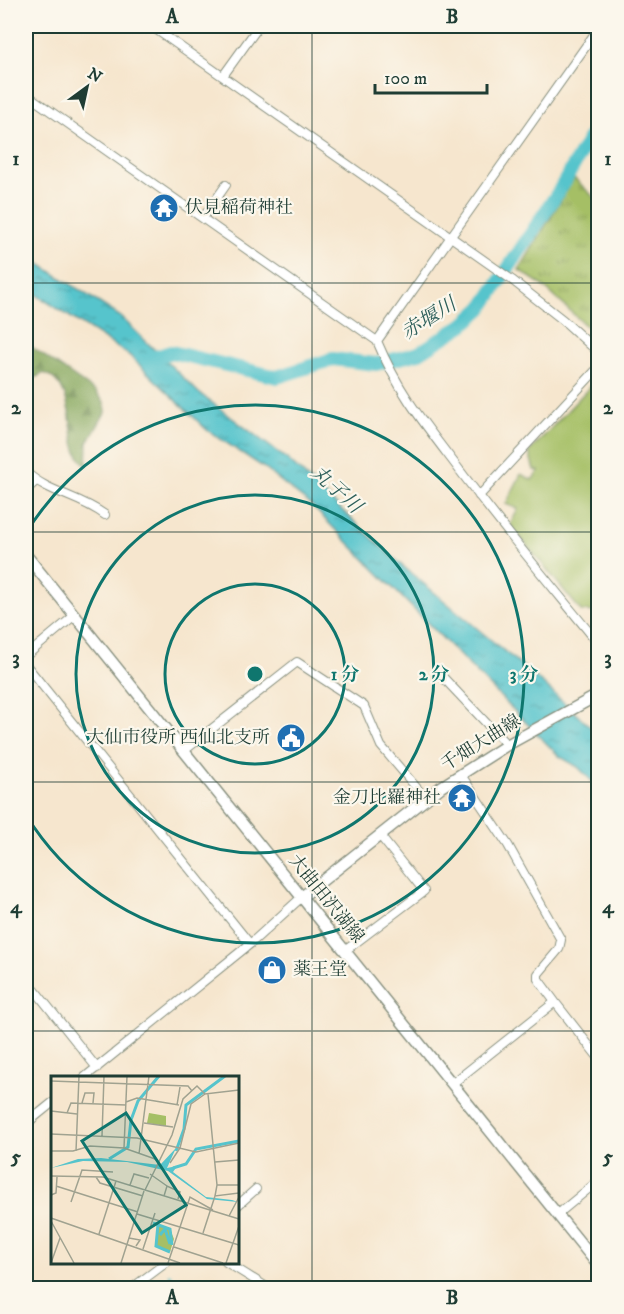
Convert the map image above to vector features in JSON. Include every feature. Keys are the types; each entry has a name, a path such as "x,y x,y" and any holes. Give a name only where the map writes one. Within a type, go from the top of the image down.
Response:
{"main road":[{"name":"大曲田沢湖線","path":"26,555 598,1265"},
{"name":"千畑大曲線","path":"303,896 461,775 507,745 598,695"}],"street":[{"path":"151,26 512,280 563,320 598,352"},
{"path":"223,76 258,26"},
{"path":"377,341 598,29"},
{"path":"26,94 377,341 387,369 404,396 478,496 598,643"},
{"path":"203,218 226,185"},
{"path":"478,496 598,368"},
{"path":"26,472 35,482 94,506 105,515"},
{"path":"26,490 35,482"},
{"path":"26,656 75,615"},
{"path":"185,750 297,662 364,706 381,746 427,800"},
{"path":"26,665 250,944"},
{"path":"438,672 507,745"},
{"path":"461,775 508,845 561,940 559,950 538,974 538,979 598,1057"},
{"path":"346,950 424,891 381,837"},
{"path":"86,1076 250,944 303,896"},
{"path":"26,979 97,1068"},
{"path":"453,1083 555,1002"},
{"path":"26,1124 51,1104"},
{"path":"558,1214 598,1181"},
{"path":"238,1205 256,1189"},
{"path":"132,1288 166,1263"},
{"path":"228,1263 268,1288"}],"green space":[{"path":"574,178 598,201 598,337 542,285 519,270"},
{"path":"26,343 96,392 104,402 106,411 88,443 87,465 80,458 75,447 68,405 56,380 44,373 26,382"},
{"path":"598,378 598,612 581,611 510,525 518,509 506,504 521,474 532,480 539,471 534,470 529,452"}],"water":[{"path":"26,255 121,317 199,393 288,460 399,563 540,681 598,734 598,787 578,767 559,756 312,506 263,467 207,430 129,355 26,288"}],"waterway":[{"name":"赤堰川","path":"150,359 171,352 277,377 333,359 376,364 419,353 463,325 482,308 559,191 598,123"},
{"path":"169,1274 181,1288"}],"place":[{"name":"伏見稲荷神社","path":"164,208"},
{"name":"大仙市役所 西仙北支所","path":"291,738"},
{"name":"金刀比羅神社","path":"462,798"},
{"name":"薬王堂","path":"272,970"}],"water label":[{"name":"丸子川","path":"336,490"}]}
